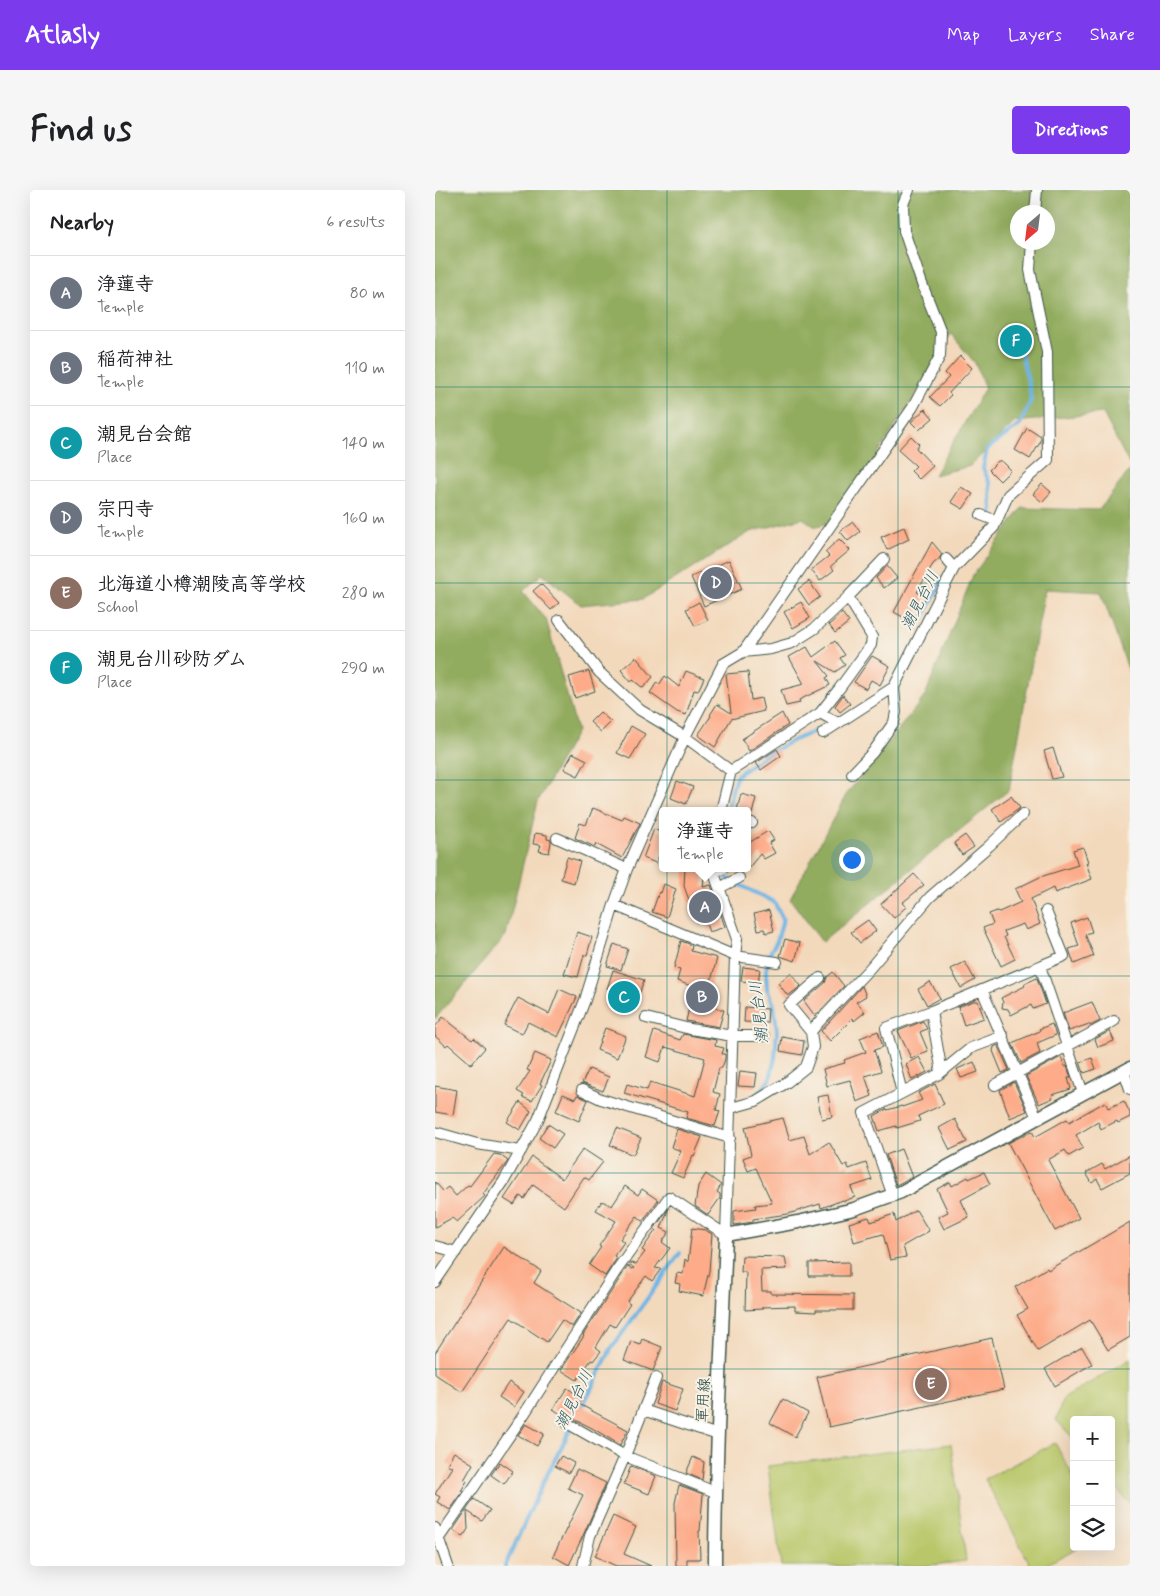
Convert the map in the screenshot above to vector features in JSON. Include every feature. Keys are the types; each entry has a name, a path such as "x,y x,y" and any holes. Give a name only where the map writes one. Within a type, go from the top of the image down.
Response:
{"street":[{"path":"435,1282 503,1181 537,1120 585,1000 627,869 685,737 723,664 743,652 913,408 940,356 941,332 903,230 903,204 909,190"},
{"path":"1036,205 1037,190"},
{"path":"823,733 835,722 889,685 950,565 994,527 990,518 1008,495 1048,460 1047,352 1030,270 1032,250"},
{"path":"743,652 771,649 792,643 814,629 885,559"},
{"path":"722,807 731,771 820,713 871,645 872,637 848,596"},
{"path":"559,620 599,672 640,710 685,737 731,771"},
{"path":"852,774 873,752 894,722 896,712 889,685"},
{"path":"820,713 835,722"},
{"path":"811,1032 870,968 930,897 1023,814"},
{"path":"557,838 627,869"},
{"path":"718,872 719,888 737,939 726,1236"},
{"path":"719,888 734,880"},
{"path":"614,905 735,956 771,961"},
{"path":"901,1094 886,1028 1064,956 1046,911"},
{"path":"1040,966 1083,1093"},
{"path":"731,1108 756,1101 786,1083 806,1067 813,1047 811,1032 789,1005 820,978"},
{"path":"982,990 1037,1118"},
{"path":"931,1010 941,1067 939,1074"},
{"path":"647,1018 690,1029 733,1036 764,1036"},
{"path":"995,1085 1114,1021"},
{"path":"893,1196 864,1113 939,1074 971,1048 1003,1036"},
{"path":"448,1566 437,1533 523,1416 616,1271 669,1198 726,1236 841,1212 893,1196 1127,1070 1130,1089"},
{"path":"582,1090 601,1099 730,1138"},
{"path":"435,1132 477,1144 521,1151"},
{"name":"軍用線","path":"715,1566 715,1492 726,1236"},
{"path":"435,1246 456,1252"},
{"path":"583,1566 590,1536 656,1378"},
{"path":"643,1410 718,1435"},
{"path":"571,1425 625,1456 715,1492"}],"green space":[{"path":"435,190 1130,190 1130,466 1103,413 1015,422 970,466 934,475 985,388 975,363 950,333 940,356 835,521 815,527 803,518 750,532 643,599 581,605 542,574 523,591 546,619 577,731 538,801 506,935 435,1019"},
{"path":"1130,470 1130,675 1101,592 1045,589 1009,790 822,942 790,899 846,795 925,696 973,575 1022,508 1099,510"},
{"path":"1130,1359 1130,1504 1115,1487 1115,1416 1070,1416 1070,1435 1056,1420 1063,1399"},
{"path":"1055,1443 1070,1471 1071,1551 1043,1566 1031,1566 985,1479"},
{"path":"951,1444 966,1561 923,1566 781,1566 768,1466"}],"building":[{"path":"960,356 972,368 940,406 930,397 949,377 945,373"},
{"path":"925,409 933,418 919,430 911,422"},
{"path":"1027,428 1041,437 1041,441 1030,459 1015,450"},
{"path":"911,436 919,444 916,448 933,466 919,479 911,471 916,466 898,450"},
{"path":"998,461 1002,461 1011,470 1000,481 989,470"},
{"path":"1042,484 1051,492 1042,502 1033,494"},
{"path":"961,487 973,494 963,509 951,502"},
{"path":"853,522 860,532 848,541 840,531"},
{"path":"904,527 909,539 887,550 881,537"},
{"path":"839,539 850,550 831,566 834,570 820,581 811,570 829,556 825,552"},
{"path":"932,542 942,554 933,564 917,592 926,597 912,622 894,612"},
{"path":"729,560 742,589 704,606 691,577"},
{"path":"887,566 897,578 884,588 876,578"},
{"path":"809,581 820,597 809,605 798,589"},
{"path":"541,584 559,603 551,610 533,591"},
{"path":"699,602 708,620 695,626 686,609"},
{"path":"801,602 810,618 793,628 784,612"},
{"path":"842,613 849,622 835,633 829,625"},
{"path":"835,641 845,655 840,658 845,665 835,672 817,661 829,676 826,678 830,685 799,700 800,703 786,706 781,690 804,684 789,657 807,647 813,657"},
{"path":"872,656 890,666 880,685 871,680 866,689 854,682"},
{"path":"636,657 653,677 643,688 633,680 631,682 621,670"},
{"path":"589,671 595,691 575,698 569,677"},
{"path":"686,671 704,678 698,691 694,690 686,715 677,712 650,693 657,682 659,685 665,676 679,687"},
{"path":"748,672 751,700 761,698 764,711 731,719 715,747 698,735 717,704 731,713 726,674"},
{"path":"843,695 850,704 840,712 835,706"},
{"path":"600,712 611,722 601,732 590,722"},
{"path":"782,713 788,725 749,751 742,739"},
{"path":"631,726 645,734 630,759 617,753"},
{"path":"1053,748 1062,777 1052,779 1044,751"},
{"path":"777,749 781,756 761,770 756,763"},
{"path":"573,753 587,760 578,776 564,769"},
{"path":"677,781 693,787 686,804 671,798"},
{"path":"741,794 756,798 752,814 751,807 738,807"},
{"path":"1011,796 1020,808 1001,822 992,809"},
{"path":"593,808 622,820 624,816 640,823 622,858 596,844 595,847 575,838 580,823 586,825"},
{"path":"654,829 659,831 659,856 656,863 643,858"},
{"path":"768,831 774,840 769,843 775,853 764,859 760,854 751,865 751,842"},
{"path":"535,833 547,835 547,839 551,840 549,853 539,851 541,845 533,844"},
{"path":"965,835 974,847 962,855 954,843"},
{"path":"1083,847 1092,879 1055,893 1053,888 1031,899 1040,924 1026,930 1023,924 1004,931 1006,936 1004,937 1015,959 1001,966 983,928 993,924 989,914 999,912 1021,902 1015,889 1040,877 1078,865 1073,850"},
{"path":"567,857 580,861 574,883 561,879"},
{"path":"685,872 705,872 703,887 711,885 725,927 709,932 700,908 697,923 684,886"},
{"path":"914,874 924,885 902,903 906,907 894,918 881,904"},
{"path":"664,884 676,889 667,917 652,912"},
{"path":"769,910 774,931 766,933 764,929 758,930 754,914"},
{"path":"1087,917 1092,932 1085,934 1094,956 1074,964 1069,949 1079,946 1071,923"},
{"path":"868,920 876,931 860,943 851,932"},
{"path":"577,932 592,937 587,955 584,955 578,977 564,974"},
{"path":"785,939 800,943 795,961 780,956"},
{"path":"681,941 692,945 691,951 717,958 706,1005 724,1010 719,1027 686,1021 694,987 677,981 680,970 674,968"},
{"path":"614,944 628,949 621,970 607,966"},
{"path":"965,962 975,980 961,988 951,969"},
{"path":"743,967 760,969 758,983 741,981"},
{"path":"613,970 644,980 633,1012 607,1004 611,990 607,989"},
{"path":"833,972 844,986 815,1016 804,1001 825,983 827,977"},
{"path":"791,973 801,986 788,996 778,983"},
{"path":"1037,978 1046,1004 1033,1009 1031,1005 1011,1015 1008,1009 1002,1008 1003,1002 1001,998"},
{"path":"930,982 940,998 927,1005 918,989"},
{"path":"862,986 866,996 856,1002 865,1012 854,1021 853,1018 830,1041 821,1031"},
{"path":"559,989 577,997 558,1037 528,1022 522,1034 504,1025 518,998 549,1014"},
{"path":"978,1001 984,1018 964,1025 958,1007"},
{"path":"1092,1002 1100,1021 1090,1026 1089,1024 1069,1031 1063,1013"},
{"path":"745,1007 768,1009 767,1023 744,1022"},
{"path":"443,1017 472,1040 474,1038 485,1048 471,1064 448,1044 446,1046 435,1036 435,1027"},
{"path":"923,1021 927,1029 920,1032 928,1051 911,1058 898,1031"},
{"path":"1052,1024 1056,1035 1037,1043 1040,1053 1021,1063 1012,1043"},
{"path":"605,1028 626,1036 617,1058 597,1050"},
{"path":"654,1031 680,1040 683,1034 716,1040 715,1046 724,1048 722,1054 725,1054 725,1059 722,1068 719,1068 713,1092 720,1094 716,1110 720,1111 715,1126 686,1118 688,1112 624,1093 627,1084 647,1090 650,1082 695,1096 705,1058 665,1047 660,1062 646,1057"},
{"path":"878,1031 883,1047 874,1050 881,1071 865,1076 872,1096 857,1102 850,1080 827,1086 823,1069 845,1063 844,1060 866,1052 860,1038"},
{"path":"1110,1031 1114,1041 1098,1047 1095,1039"},
{"path":"782,1037 804,1041 802,1055 780,1051"},
{"path":"998,1045 1009,1070 1002,1073 993,1051 994,1047"},
{"path":"535,1053 551,1060 540,1084 542,1085 532,1101 522,1097 524,1095 517,1091 530,1071 527,1070"},
{"path":"919,1057 927,1072 912,1080 906,1064"},
{"path":"1061,1057 1065,1067 1067,1066 1071,1078 1068,1078 1071,1089 1052,1095 1053,1098 1039,1104 1026,1076"},
{"path":"1092,1058 1096,1069 1084,1073 1080,1062"},
{"path":"974,1062 978,1072 961,1078 957,1069"},
{"path":"589,1069 609,1077 603,1091 582,1083"},
{"path":"740,1071 757,1073 755,1087 738,1086"},
{"path":"1014,1082 1027,1111 1010,1118 1000,1090"},
{"path":"935,1084 944,1104 918,1116 920,1121 879,1131 874,1116 887,1109 902,1107 922,1100 918,1093"},
{"path":"435,1086 457,1090 453,1115 435,1112"},
{"path":"563,1094 575,1099 577,1095 588,1100 579,1121 556,1111"},
{"path":"828,1095 832,1117 822,1119 817,1097"},
{"path":"1124,1101 1130,1117 1101,1129 1098,1122 1076,1135 1083,1148 1069,1156 1065,1150 1048,1160 1079,1218 1055,1231 1008,1143 1032,1131 1035,1137 1067,1119 1069,1122 1105,1102 1108,1108"},
{"path":"520,1102 531,1111 520,1130 507,1122"},
{"path":"783,1118 790,1140 804,1136 810,1154 829,1142 843,1166 847,1164 849,1169 866,1163 872,1180 851,1187 855,1197 844,1201 821,1208 820,1204 788,1214 753,1219 753,1222 734,1225 734,1211 756,1208 755,1205 772,1203 756,1168 748,1171 743,1158 751,1155 745,1127"},
{"path":"955,1119 967,1142 950,1150 939,1128"},
{"path":"548,1124 563,1134 553,1148 539,1138"},
{"path":"617,1128 641,1138 633,1155 610,1145"},
{"path":"677,1129 702,1137 683,1178 671,1173 681,1151 671,1147"},
{"path":"583,1149 603,1162 589,1180 584,1177 564,1207 533,1185 524,1199 520,1196 514,1205 504,1199 532,1157 562,1179"},
{"path":"901,1149 912,1177 896,1185 886,1155"},
{"path":"494,1154 500,1155 508,1161 483,1194 485,1196 457,1222 452,1218 435,1227 435,1182 443,1191 448,1187 456,1196 468,1185 470,1186"},
{"path":"1130,1155 1130,1173 1102,1188 1097,1179 1092,1183 1086,1173 1102,1164 1105,1169"},
{"path":"984,1172 990,1184 961,1200 969,1217 944,1229 938,1217 948,1212 937,1189 950,1182 952,1186 968,1177 969,1179"},
{"path":"706,1174 721,1185 717,1192 720,1194 720,1198 708,1215 695,1206 698,1186"},
{"path":"625,1186 638,1195 642,1189 658,1200 643,1221 637,1216 620,1239 624,1242 614,1256 617,1258 605,1276 589,1265 616,1221 596,1210 602,1201 612,1206"},
{"path":"669,1208 661,1228 669,1232 662,1242 670,1248 655,1268 661,1269 652,1281 646,1276 627,1302 630,1304 615,1327 610,1324 596,1347 601,1351 593,1361 591,1360 577,1380 561,1370 628,1266 632,1269 634,1268 629,1264 636,1264 645,1252 642,1250"},
{"path":"916,1210 929,1231 903,1246 906,1257 890,1260 883,1234 854,1242 849,1223 869,1217 871,1222 894,1214 896,1222"},
{"path":"1130,1222 1130,1337 1108,1350 1090,1320 1038,1351 1017,1315 1028,1309 1015,1287"},
{"path":"692,1228 705,1230 712,1234 709,1271 703,1296 679,1291 680,1284 675,1283 677,1273 683,1274 685,1259 688,1262"},
{"path":"504,1247 541,1271 534,1283 581,1313 572,1327 562,1320 547,1342 511,1318 462,1392 435,1374 435,1353"},
{"path":"742,1256 785,1257 787,1269 761,1270 762,1291 771,1291 771,1294 853,1295 853,1310 795,1311 795,1306 762,1307 762,1309 745,1310 746,1272 741,1272"},
{"path":"849,1262 849,1276 809,1276 809,1263"},
{"path":"992,1338 1004,1389 829,1427 817,1377"},
{"path":"642,1339 662,1347 653,1371 624,1360 631,1341 640,1344"},
{"path":"1082,1347 1092,1364 1055,1386 1045,1369"},
{"path":"509,1382 524,1392 514,1407 499,1397"},
{"path":"662,1382 683,1389 675,1411 655,1404"},
{"path":"567,1388 583,1398 579,1404 628,1430 620,1445 592,1428 570,1417 565,1417 553,1409"},
{"path":"783,1399 808,1413 795,1437 770,1423"},
{"path":"526,1424 544,1434 537,1446 518,1435"},
{"path":"454,1452 473,1464 464,1480 467,1481 461,1491 463,1492 450,1510 437,1502 440,1497 435,1494 452,1467 447,1464"},
{"path":"561,1456 574,1463 569,1473 555,1466"},
{"path":"693,1457 704,1462 702,1480 686,1473"},
{"path":"500,1462 513,1471 504,1484 491,1475"},
{"path":"631,1466 656,1476 649,1494 624,1484"},
{"path":"577,1469 606,1483 569,1565 553,1556 583,1495 568,1488"},
{"path":"679,1485 703,1494 699,1531 700,1559 687,1559 687,1566 676,1566 675,1503"},
{"path":"474,1499 490,1510 482,1521 467,1511 468,1529 463,1537 453,1530"},
{"path":"613,1516 636,1527 624,1554 651,1566 616,1566 595,1556"}],"waterway":[{"name":"潮見台川","path":"991,516 990,484 983,468 987,449 1020,425 1031,400 1019,345"},
{"name":"潮見台川","path":"923,619 943,578"},
{"name":"潮見台川","path":"728,807 737,775 764,756 822,728"},
{"name":"潮見台川","path":"721,872 728,879 774,902 783,919 777,941 768,956 766,972 767,988 774,1005 777,1031 775,1058 770,1079 758,1095"},
{"name":"潮見台川","path":"581,1409 611,1349 680,1253"},
{"name":"潮見台川","path":"505,1566 542,1485 572,1426"}],"place":[{"name":"潮見台川砂防ダム","path":"1016,341"},
{"name":"宗円寺","path":"716,583"},
{"name":"浄蓮寺","path":"705,907"},
{"name":"潮見台会館","path":"624,997"},
{"name":"稲荷神社","path":"702,997"},
{"name":"北海道小樽潮陵高等学校","path":"931,1384"}]}
